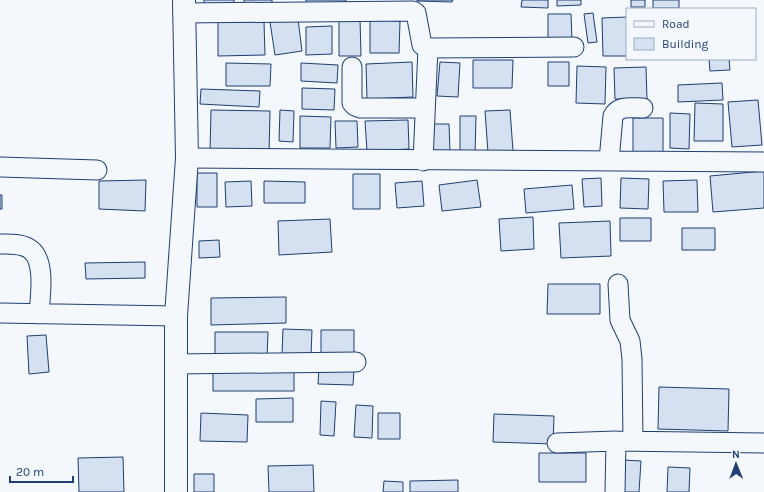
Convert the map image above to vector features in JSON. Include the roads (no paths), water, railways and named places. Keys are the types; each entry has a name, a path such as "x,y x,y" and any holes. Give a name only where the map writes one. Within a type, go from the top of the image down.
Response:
{"main road":[{"path":"176,492 176,316 187,158 183,7"}],"street":[{"path":"183,7 413,11 416,13 422,45 428,48 574,47"},
{"path":"423,161 428,48"},
{"path":"352,67 352,103 355,106 360,108 425,108"},
{"path":"609,161 613,116 615,111 621,108 643,108"},
{"path":"187,158 423,161 764,162"},
{"path":"0,167 97,170"},
{"path":"0,244 19,245 31,250 38,261 41,281 39,314"},
{"path":"615,492 624,441 632,359 630,341 620,320 618,284"},
{"path":"0,313 176,316"},
{"path":"176,364 356,362"},
{"path":"557,443 624,441 764,443"}]}
